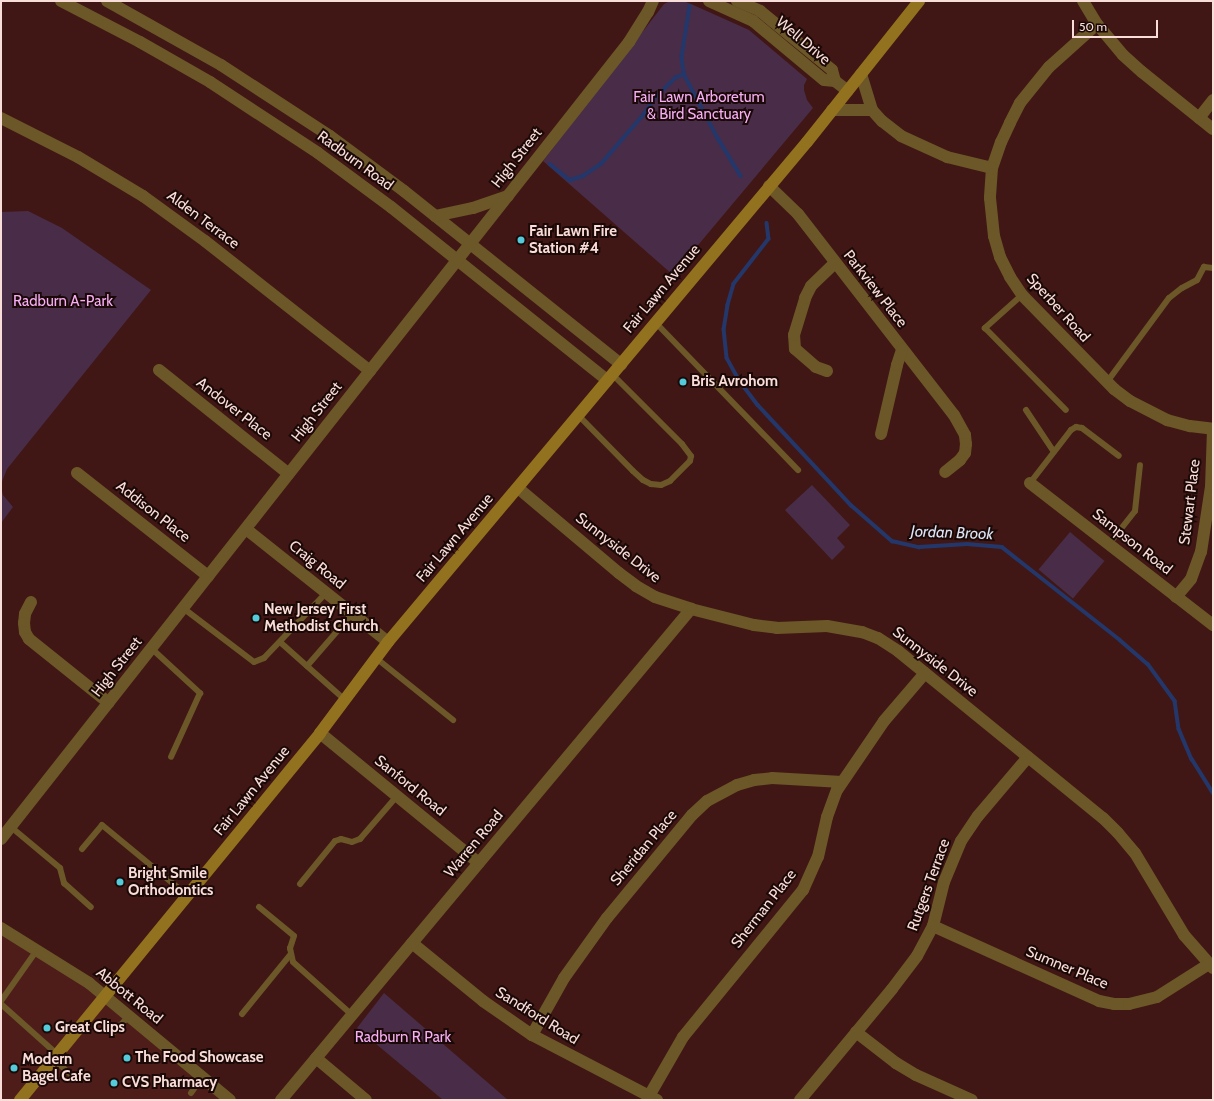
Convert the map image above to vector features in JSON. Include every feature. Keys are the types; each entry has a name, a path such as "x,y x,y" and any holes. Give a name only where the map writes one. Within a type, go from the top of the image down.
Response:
{"main road":[{"name":"Fair Lawn Avenue","path":"20,1100 104,995 320,733 388,642 848,91 919,1"}],"street":[{"name":"Radburn Road","path":"61,1 140,42 253,109 354,179 610,377"},
{"name":"Radburn Road","path":"108,1 190,46 258,87 342,145 435,216 621,364"},
{"name":"High Street","path":"1,840 629,42 648,12 653,1"},
{"name":"Well Drive","path":"709,1 753,21 824,80 836,81"},
{"name":"Well Drive","path":"737,1 760,11 832,70 836,81 848,91"},
{"path":"1086,2 1097,24 1113,44 1137,68 1213,129"},
{"name":"Sperber Road","path":"1097,24 1049,67 1020,103 1001,142 992,168 990,198 994,236 1000,257 1010,277 1022,295 1107,382 1130,401 1148,412 1167,420 1190,426 1213,429"},
{"path":"861,74 872,110 882,121 901,136 923,148 947,157 992,168"},
{"path":"1199,118 1213,100"},
{"path":"832,110 872,110"},
{"name":"Alden Terrace","path":"1,118 78,156 143,196 205,241 370,371"},
{"name":"Parkview Place","path":"768,186 798,214 902,350 954,415 965,436 965,453 960,460 945,472"},
{"path":"435,216 472,208 508,196"},
{"path":"827,371 816,368 795,349 794,335 804,298 811,286 835,263"},
{"path":"881,434 897,365 902,350"},
{"name":"Andover Place","path":"159,370 289,474"},
{"name":"Stewart Place","path":"1176,596 1191,579 1201,552 1211,487 1213,429"},
{"name":"Addison Place","path":"77,473 208,576"},
{"name":"Sampson Road","path":"1030,483 1213,625"},
{"name":"Sunnyside Drive","path":"518,488 636,586 655,597 691,609 754,625 777,628 827,626 862,632 878,638 898,651 1103,818 1118,833 1134,853 1184,935 1211,966"},
{"name":"Craig Road","path":"246,529 388,642"},
{"path":"31,602 25,614 24,623 25,632 29,639 109,703"},
{"name":"Warren Road","path":"281,1100 691,609"},
{"name":"Sherman Place","path":"653,1098 683,1037 803,890 818,857 827,817 837,790 884,721 925,673"},
{"name":"Sanford Road","path":"320,733 479,863"},
{"name":"Rutgers Terrace","path":"800,1100 892,989 916,956 932,926 944,882 961,841 978,816 1028,757"},
{"name":"Sheridan Place","path":"532,1035 564,978 607,918 692,815 707,801 732,787 754,780 772,778 842,782"},
{"name":"Sumner Place","path":"932,926 1099,1001 1114,1004 1136,1003 1157,997 1211,966"},
{"name":"Abbott Road","path":"1,928 38,950 104,995 230,1100"},
{"name":"Sandford Road","path":"412,943 483,1001 532,1035 653,1098"},
{"path":"856,1032 896,1063 916,1075 972,1100"},
{"path":"316,1058 366,1100"}],"lane":[{"path":"1107,382 1169,298 1182,288 1197,280 1204,267 1213,268"},
{"path":"1022,295 985,328 1066,410"},
{"path":"655,322 798,470"},
{"path":"578,415 633,471 651,484 661,485 670,482 690,461 691,456 682,444 610,377"},
{"path":"1026,410 1054,452"},
{"path":"1030,483 1071,430 1076,428 1082,428 1119,456"},
{"path":"1109,544 1135,511 1140,465"},
{"path":"183,608 254,662 264,658 326,593"},
{"path":"307,666 352,614"},
{"path":"280,642 345,700"},
{"path":"151,648 200,693 171,757"},
{"path":"376,658 453,720"},
{"path":"300,884 335,841 341,838 352,842 360,838 396,796"},
{"path":"82,849 102,825 187,895"},
{"path":"11,827 60,868 64,883 91,907"},
{"path":"259,907 294,936 290,948 290,955 293,962 352,1015"},
{"path":"1,1001 38,950"},
{"path":"242,1014 290,955"},
{"path":"1,1004 55,1056 75,1078"},
{"path":"114,1032 129,1016"},
{"path":"190,1093 202,1077"}],"shaded area":[{"path":"1,928 56,961 230,1100 1,1100"}],"green space":[{"name":"Fair Lawn Arboretum & Bird Sanctuary","path":"670,1 683,1 749,30 807,79 804,85 804,90 807,100 813,108 673,275 543,161 664,4"},
{"name":"Radburn A-Park","path":"28,211 62,228 151,290 7,469 1,484 1,212"},
{"path":"812,485 850,525 837,538 845,547 832,560 785,510"},
{"path":"1,488 3,495 13,507 1,523"},
{"path":"1070,532 1104,561 1073,598 1039,570"},
{"name":"Radburn R Park","path":"384,993 508,1100 443,1100 357,1028"}],"waterway":[{"name":"Jordan Brook","path":"690,6 682,57 684,74 719,140 741,176"},
{"path":"550,164 570,180 583,176 601,164 644,114 654,99 675,78 684,74"},
{"name":"Jordan Brook","path":"767,223 769,239 734,284 728,305 724,329 727,358 739,380 758,405 851,505 892,541 919,547 967,544 1002,547 1120,640 1148,664 1175,701 1179,729 1192,759 1213,793"}],"place":[{"name":"Fair Lawn Fire Station #4","path":"521,240"},
{"name":"Bris Avrohom","path":"683,382"},
{"name":"New Jersey First Methodist Church","path":"256,618"},
{"name":"Bright Smile Orthodontics","path":"120,882"},
{"name":"Great Clips","path":"47,1028"},
{"name":"The Food Showcase","path":"127,1058"},
{"name":"Modern Bagel Cafe","path":"14,1068"},
{"name":"CVS Pharmacy","path":"114,1083"}]}
